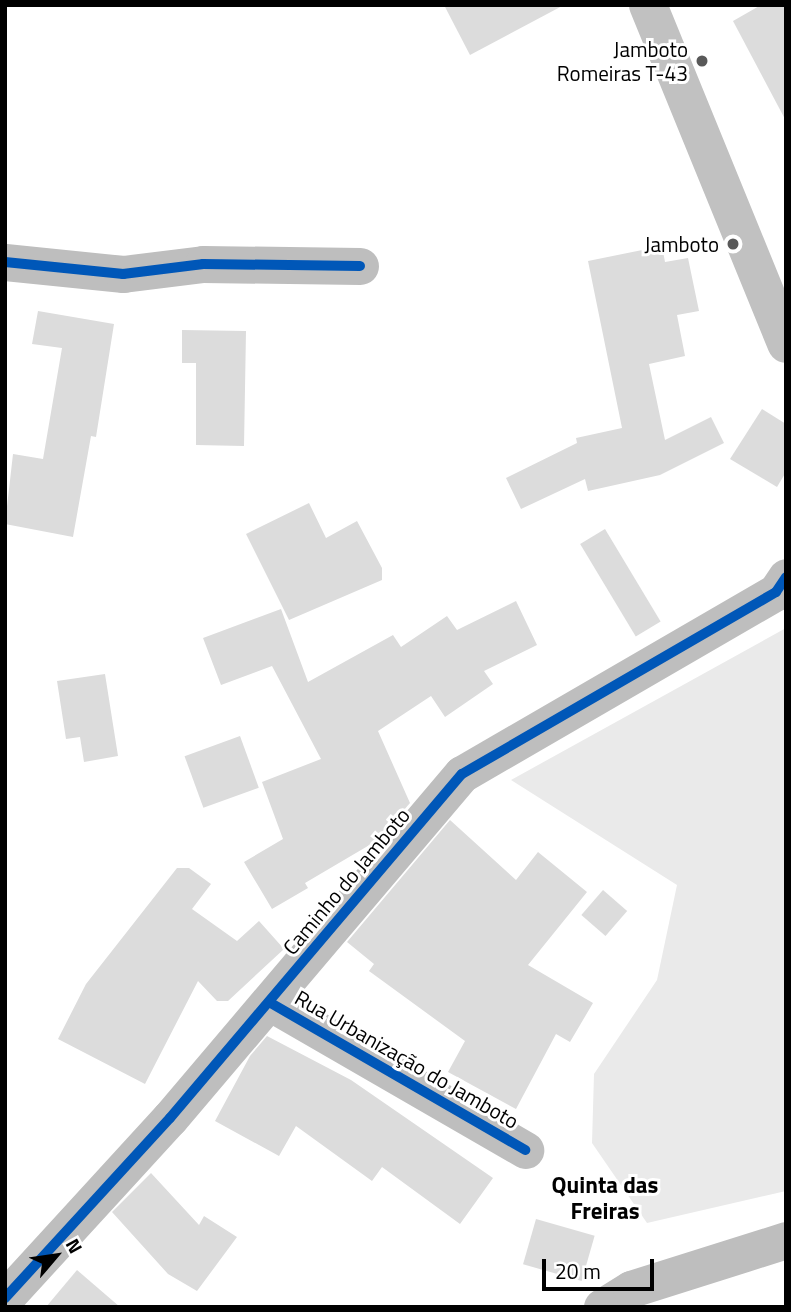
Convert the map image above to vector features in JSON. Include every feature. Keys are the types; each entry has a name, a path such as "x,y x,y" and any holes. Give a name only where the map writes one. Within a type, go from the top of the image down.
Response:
{"main road":[{"path":"648,5 786,344"}],"street":[{"path":"5,262 123,274 203,264 359,266"},
{"name":"Caminho do Jamboto","path":"5,1298 269,1002 462,774 776,592 786,576"},
{"name":"Rua Urbanização do Jamboto","path":"269,1002 525,1150"},
{"path":"602,1307 631,1289 786,1240"}],"shaded area":[{"path":"786,628 786,1191 647,1223 592,1143 594,1074 657,980 677,885 511,780"}],"building":[{"path":"444,5 564,5 470,55"},
{"path":"761,5 786,5 786,121 733,21"},
{"path":"662,246 665,262 688,258 699,311 677,315 685,356 649,364 665,440 711,417 724,443 660,475 588,491 585,479 521,509 506,478 577,443 576,438 622,428 588,261"},
{"path":"38,311 114,324 96,437 91,436 73,537 5,524 13,454 43,459 62,348 32,344"},
{"path":"182,330 246,331 244,446 196,445 196,363 182,363"},
{"path":"762,409 786,424 786,472 777,487 730,459"},
{"path":"309,503 326,538 357,521 382,568 382,580 289,620 246,534"},
{"path":"605,529 661,622 636,637 580,544"},
{"path":"516,601 537,645 484,671 493,684 445,717 431,696 378,731 410,803 378,840 305,883 308,888 272,909 244,862 283,839 262,782 321,759 272,666 221,685 203,638 281,609 308,682 393,635 401,647 447,616 457,630"},
{"path":"105,674 118,756 84,762 80,737 66,739 57,681"},
{"path":"240,736 259,788 203,808 185,756"},
{"path":"450,820 516,880 538,852 587,892 528,965 593,1003 570,1042 556,1034 516,1109 448,1072 465,1041 369,971 374,964 347,942"},
{"path":"177,868 189,868 211,884 192,909 237,941 259,921 284,949 228,1001 217,1001 198,981 145,1084 58,1039 86,984"},
{"path":"603,890 627,911 606,936 581,915"},
{"path":"267,1036 351,1080 493,1178 460,1224 382,1167 372,1181 296,1126 279,1156 215,1121 250,1056"},
{"path":"151,1173 199,1225 204,1216 237,1237 197,1291 168,1274 112,1212"},
{"path":"536,1219 595,1236 582,1281 523,1264"},
{"path":"77,1270 120,1307 46,1307"}],"cycle path":[{"path":"5,262 123,274 203,264 360,266"},
{"path":"5,1298 170,1118 462,774 776,592 786,577"},
{"path":"269,1002 525,1150"}],"place":[{"name":"Jamboto Romeiras T-43","path":"702,61"},
{"name":"Jamboto","path":"733,244"}],"district":[{"name":"Quinta das Freiras","path":"605,1198"}]}
